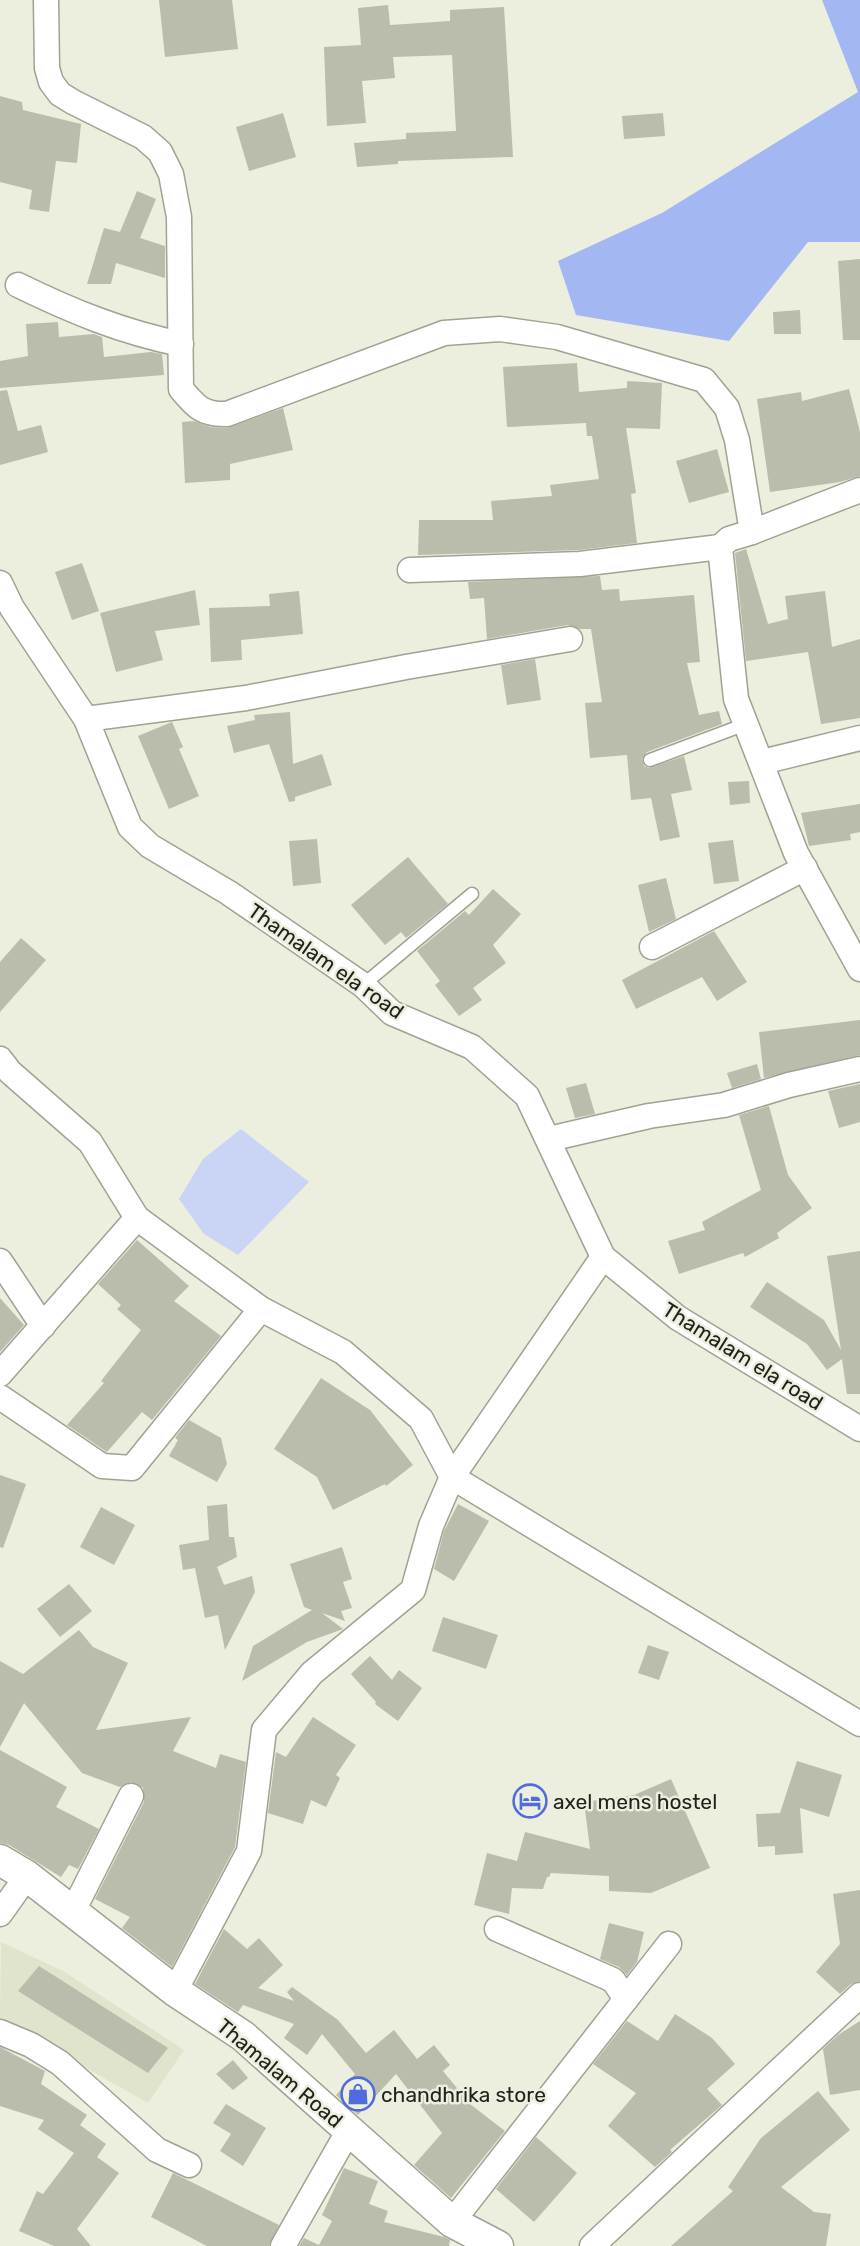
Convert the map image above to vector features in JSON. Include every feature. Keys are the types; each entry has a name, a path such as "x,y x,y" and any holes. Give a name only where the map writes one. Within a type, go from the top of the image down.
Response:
{"street":[{"path":"46,0 47,68 51,82 60,94 73,102 144,136 160,152 171,174 179,217 182,389 194,404 212,415 228,414 444,333 500,329 557,337 704,380 727,408 737,440 752,532"},
{"path":"18,285 74,312 133,334 181,344"},
{"path":"410,570 580,564 720,547 729,539 860,490"},
{"path":"720,547 735,699 762,762 796,853 860,969"},
{"name":"Thamalam ela road","path":"0,583 12,608 86,719 130,827 150,846 229,893 363,985 392,1013 472,1047 527,1096 603,1257 678,1318 860,1429"},
{"path":"86,719 246,698 406,667 570,639"},
{"path":"762,762 860,738"},
{"path":"652,947 805,868"},
{"path":"3,1069 90,1142 137,1218 261,1309 343,1352 421,1419 452,1477 860,1724"},
{"path":"549,1139 649,1116 724,1105 789,1085 860,1069"},
{"path":"0,1374 137,1218"},
{"path":"175,1991 249,1851 264,1730 312,1673 413,1590 431,1526 452,1477 603,1257"},
{"path":"0,1261 43,1326"},
{"path":"0,1397 102,1466 132,1468 261,1309"},
{"path":"72,1913 131,1797"},
{"name":"Thamalam Road","path":"0,1860 27,1876 175,1991 243,2036 452,2222 498,2246"},
{"path":"0,1914 27,1876"},
{"path":"496,1929 613,1980 626,1999"},
{"path":"452,2222 669,1944"},
{"path":"592,2246 860,1995"},
{"path":"0,2032 31,2045 60,2063 157,2150 189,2165"},
{"path":"283,2246 349,2130"}],"lane":[{"path":"650,760 746,724"},
{"path":"363,985 472,894"}],"shaded area":[{"path":"822,0 860,0 860,242 808,242 729,341 576,315 558,261 662,213 858,92"},
{"path":"241,1129 309,1182 238,1255 204,1234 179,1199 203,1159"},
{"path":"1,1942 63,1971 184,2050 148,2103 0,2019"}],"building":[{"path":"159,0 232,0 238,49 165,57"},
{"path":"388,5 390,25 450,21 450,10 504,7 513,157 398,161 398,164 357,167 354,143 406,139 406,133 456,131 452,55 393,57 395,78 362,81 366,123 327,126 324,47 361,45 358,8"},
{"path":"0,96 22,102 23,110 81,124 77,163 56,161 49,212 29,209 32,190 0,182"},
{"path":"283,113 296,157 249,171 236,127"},
{"path":"663,113 665,136 624,139 622,116"},
{"path":"137,191 156,199 140,238 165,246 165,278 116,263 111,284 87,284 104,228 120,232"},
{"path":"860,259 860,340 843,340 838,261"},
{"path":"800,310 801,334 774,334 773,312"},
{"path":"58,322 59,337 94,334 102,337 104,357 151,352 162,354 164,375 0,388 0,361 28,356 26,324"},
{"path":"577,363 579,392 627,388 627,381 662,383 660,429 626,428 636,493 631,494 637,543 579,550 418,555 419,520 493,520 491,501 552,496 550,485 599,479 592,436 587,436 586,423 507,427 503,367"},
{"path":"849,389 860,432 860,476 840,482 770,492 757,399 801,392 802,401"},
{"path":"7,390 18,431 41,425 48,452 0,465 0,391"},
{"path":"283,408 293,450 230,464 230,480 185,483 182,422 194,421 210,427 227,428"},
{"path":"717,449 729,492 689,503 676,461"},
{"path":"746,549 768,624 788,619 785,596 825,591 832,647 860,639 860,718 821,724 808,652 746,661 735,553"},
{"path":"82,563 99,611 72,620 55,572"},
{"path":"600,576 602,590 619,589 620,601 694,595 700,662 687,663 699,715 719,711 722,724 647,752 642,759 644,766 649,768 684,756 692,790 671,794 680,837 660,841 651,798 631,800 627,755 590,758 585,703 602,702 591,629 580,629 568,625 487,639 484,598 470,599 468,582"},
{"path":"195,590 200,625 155,631 163,660 116,672 100,613"},
{"path":"299,591 303,634 241,640 242,660 211,662 209,608 270,606 269,594"},
{"path":"535,659 541,700 507,705 501,665"},
{"path":"290,712 293,764 322,754 332,785 295,797 295,801 289,802 269,744 234,753 227,726 255,720 254,715"},
{"path":"172,722 183,747 179,749 199,796 169,809 138,736"},
{"path":"749,781 750,803 730,805 728,782"},
{"path":"860,804 860,832 850,834 851,840 809,846 801,813"},
{"path":"317,839 321,883 293,886 289,841"},
{"path":"733,840 739,881 714,884 708,843"},
{"path":"408,857 448,904 406,938 401,932 385,945 351,905"},
{"path":"666,878 676,919 649,932 638,885"},
{"path":"493,889 521,914 493,945 506,963 473,988 482,1000 459,1016 435,985 440,981 417,951 465,911 469,915"},
{"path":"714,931 747,982 717,1001 702,977 636,1009 622,980"},
{"path":"21,938 46,960 0,1012 0,962"},
{"path":"860,1020 860,1055 764,1078 759,1032"},
{"path":"757,1064 761,1079 732,1088 727,1073"},
{"path":"586,1083 595,1114 575,1118 566,1088"},
{"path":"860,1084 860,1122 839,1128 828,1091"},
{"path":"769,1106 788,1175 812,1208 777,1233 779,1238 745,1257 743,1253 679,1274 668,1241 705,1230 702,1222 761,1190 739,1115"},
{"path":"137,1240 189,1286 174,1301 221,1336 152,1420 142,1412 107,1452 67,1425 104,1383 101,1381 141,1330 117,1309 121,1305 98,1284"},
{"path":"860,1251 860,1394 847,1394 842,1359 827,1370 807,1344 750,1307 767,1282 824,1320 841,1350 827,1256"},
{"path":"0,1298 24,1325 0,1352"},
{"path":"321,1378 370,1410 413,1465 386,1486 385,1484 333,1510 317,1477 274,1449"},
{"path":"189,1420 221,1438 227,1464 217,1482 169,1456 178,1440 175,1438"},
{"path":"0,1475 26,1484 3,1548 0,1547"},
{"path":"227,1504 229,1537 234,1537 237,1557 217,1567 224,1585 252,1576 255,1592 225,1650 218,1615 205,1618 195,1568 183,1570 179,1545 209,1540 207,1506"},
{"path":"458,1504 489,1521 454,1581 434,1569 444,1531"},
{"path":"101,1507 135,1525 114,1565 80,1547"},
{"path":"342,1547 352,1579 343,1582 352,1608 341,1611 345,1621 322,1613 343,1629 307,1642 242,1681 253,1646 312,1610 304,1607 290,1564"},
{"path":"69,1584 92,1611 60,1637 37,1609"},
{"path":"443,1617 498,1635 486,1669 432,1651"},
{"path":"79,1630 93,1647 128,1663 96,1730 191,1717 173,1751 216,1768 220,1754 246,1762 235,1847 172,1967 122,1928 130,1917 95,1899 144,1802 143,1788 131,1782 120,1787 82,1773 24,1703 0,1747 0,1661 23,1674"},
{"path":"648,1645 669,1652 659,1680 638,1673"},
{"path":"370,1656 392,1680 399,1670 422,1688 398,1721 375,1704 376,1702 351,1674"},
{"path":"313,1717 356,1745 336,1775 340,1778 326,1807 311,1800 303,1824 268,1813 276,1752 286,1757"},
{"path":"0,1750 67,1787 56,1807 99,1829 78,1869 69,1865 61,1877 9,1845 0,1843"},
{"path":"797,1761 842,1775 829,1817 800,1808 803,1853 775,1855 775,1846 758,1847 756,1814 780,1813"},
{"path":"671,1779 710,1868 651,1893 609,1891 609,1876 551,1873 543,1889 512,1888 509,1914 474,1905 487,1853 517,1861 525,1832 590,1849 584,1802 634,1795"},
{"path":"860,1890 860,1981 851,1984 840,1994 816,1972 840,1944 833,1894"},
{"path":"609,1923 644,1932 637,1962 627,1975 619,1967 600,1959"},
{"path":"224,1929 247,1949 259,1938 283,1965 258,1988 294,2001 287,1992 292,1987 338,2020 366,2053 394,2030 417,2059 434,2045 450,2065 443,2071 470,2104 505,2131 451,2198 414,2165 442,2133 396,2074 358,2115 336,2095 355,2074 322,2034 307,2055 284,2038 294,2024 243,2005 238,2012 195,1984"},
{"path":"39,1966 168,2048 148,2073 18,1991"},
{"path":"675,2014 712,2038 735,2064 707,2089 722,2105 670,2150 672,2152 655,2167 608,2126 636,2093 593,2064 627,2021 658,2041"},
{"path":"860,2021 860,2090 830,2095 823,2049 838,2035"},
{"path":"0,2047 45,2071 41,2084 87,2115 80,2125 106,2144 97,2157 119,2173 77,2229 91,2246 54,2246 19,2231 37,2191 43,2194 74,2153 38,2129 44,2120 0,2106"},
{"path":"233,2060 248,2078 233,2090 216,2074"},
{"path":"818,2091 850,2130 781,2187 814,2212 831,2214 826,2246 671,2246 733,2191 728,2187 761,2138"},
{"path":"226,2104 266,2128 243,2166 220,2151 231,2134 213,2123"},
{"path":"536,2137 577,2173 534,2222 496,2189"},
{"path":"344,2168 378,2181 369,2204 388,2211 384,2222 444,2237 450,2240 449,2246 299,2246 304,2238 319,2245 332,2221 322,2215"},
{"path":"173,2173 279,2225 269,2246 207,2246 151,2217"}],"place":[{"name":"axel mens hostel","path":"530,1801"},
{"name":"chandhrika store","path":"358,2094"}]}
